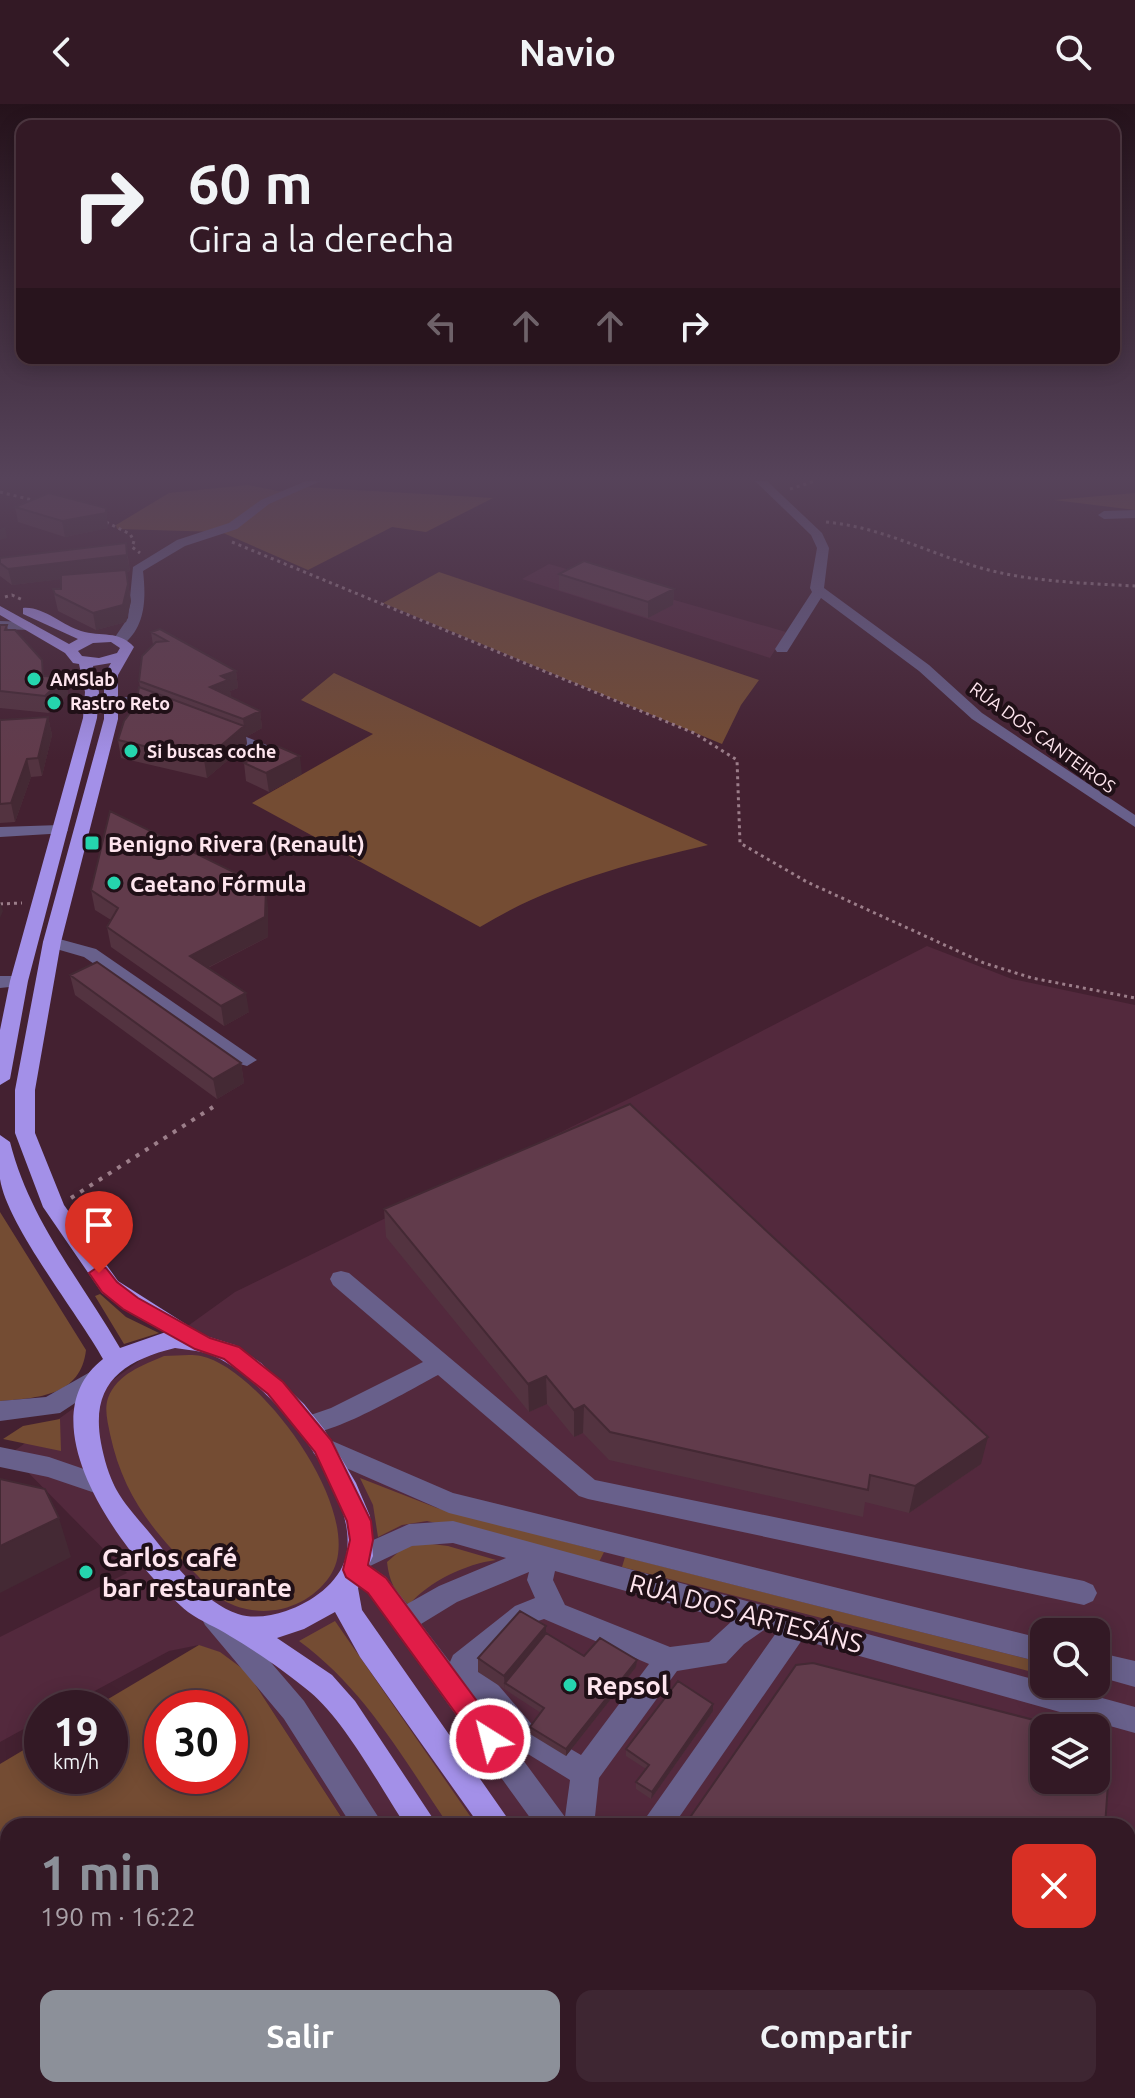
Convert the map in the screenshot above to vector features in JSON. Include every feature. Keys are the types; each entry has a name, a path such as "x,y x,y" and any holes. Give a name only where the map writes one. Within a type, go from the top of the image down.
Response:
{"main road":[{"path":"0,597 75,634 120,648"},
{"path":"0,610 78,656 92,692 90,718 60,830 10,981 0,1079"},
{"path":"78,656 94,638"},
{"path":"78,656 120,648"},
{"path":"120,648 111,675 111,719 52,942 25,1090 25,1133 54,1207 110,1287 202,1344"},
{"path":"0,1142 6,1176 35,1233 71,1291 97,1323 107,1367"},
{"path":"418,1818 345,1710 322,1684 238,1626 209,1611 158,1565 101,1485 84,1425 86,1399 107,1367 146,1344 175,1339 232,1353 275,1388 316,1436 359,1521 349,1613 370,1648 492,1818"},
{"path":"238,1626 267,1628 295,1621 353,1572"}],"street":[{"path":"120,648 132,624 140,595 137,574"},
{"path":"782,649 819,591 816,588 818,574"},
{"name":"RÚA DOS CANTEIROS","path":"819,591 924,668 977,716 1135,822"},
{"path":"0,625 29,626"},
{"path":"111,701 142,701 184,717"},
{"path":"211,727 282,756"},
{"path":"0,832 60,830"},
{"path":"52,942 90,953 247,1060"},
{"path":"341,1279 588,1489 1084,1593"},
{"path":"316,1436 340,1415 441,1363"},
{"path":"0,1411 51,1406 107,1367"},
{"name":"RÚA DOS ARTESÁNS","path":"316,1436 449,1502 1030,1647"},
{"path":"0,1457 49,1467 101,1485"},
{"name":"RÚA DOS ARTESÁNS","path":"353,1572 409,1535 453,1532 1135,1720"},
{"path":"402,1621 448,1594 542,1557 540,1580 555,1613 669,1659 716,1654 734,1635 760,1617"},
{"path":"353,1572 377,1585 402,1621 466,1686 525,1737 585,1773"},
{"path":"549,1818 466,1686 463,1664 525,1614 551,1604"},
{"path":"209,1611 294,1710 364,1818"},
{"path":"661,1818 796,1627"},
{"path":"580,1818 585,1773 669,1659"},
{"path":"1110,1668 1135,1674"}],"path":[{"path":"309,574 694,733 725,750 737,760 740,843 807,882 984,963 1032,978 1135,998"},
{"path":"1011,574 1030,580 1135,586"},
{"path":"54,1207 213,1107"}],"shaded area":[{"path":"435,574 445,574 759,680 741,705 722,744 383,603"},
{"path":"531,574 584,574 786,632 770,658 522,579"},
{"path":"334,673 708,845 561,887 480,927 252,803 373,734 301,700"},
{"path":"927,946 1012,979 1135,1005 1135,1818 342,1818 247,1672 199,1645 169,1651 96,1690 24,1690 24,1729 0,1742 0,1637 127,1573 10,1454 235,1292 657,1085"},
{"path":"0,1212 86,1350 76,1377 67,1386 43,1396 0,1401"},
{"path":"100,1294 126,1317 159,1333 124,1344 95,1296"},
{"path":"164,1356 201,1356 226,1367 253,1388 279,1416 323,1484 335,1519 338,1550 330,1576 320,1588 295,1605 266,1611 252,1610 223,1600 212,1592 154,1528 132,1494 116,1456 107,1421 108,1398 124,1377"},
{"path":"60,1419 61,1451 3,1439 23,1426"},
{"path":"360,1478 437,1508 604,1552 599,1562 427,1521 402,1525 378,1537 373,1505"},
{"path":"424,1543 448,1546 496,1560 449,1575 427,1588 409,1605 394,1586 387,1562 403,1548"},
{"path":"625,1557 1030,1659 1030,1671 622,1567"},
{"path":"335,1621 471,1818 444,1818 364,1703 323,1660 299,1641"},
{"path":"199,1645 220,1652 247,1672 342,1818 0,1818 0,1764 24,1750 24,1794 128,1794 128,1690 123,1690"}],"building":[{"path":"127,574 128,584 123,605 93,613 55,594 53,589 61,589 61,575"},
{"path":"559,574 626,574 674,589 648,602"},
{"path":"0,625 7,625 5,630 15,630 42,660 43,676 65,677 45,696 0,691"},
{"path":"160,629 236,671 221,676 228,680 210,687 260,711 243,719 139,681 142,656 156,642 167,641 151,632"},
{"path":"139,687 244,726 204,760 118,740 124,721 136,705"},
{"path":"48,717 38,758 27,759 11,803 0,804 0,720"},
{"path":"277,746 300,756 266,773 244,763"},
{"path":"110,811 266,888 265,917 190,956 246,993 221,1006 107,927 118,908 91,890"},
{"path":"97,962 241,1063 213,1079 70,975"},
{"path":"630,1104 988,1437 915,1486 870,1475 868,1490 610,1432 584,1405 574,1410 546,1376 528,1384 384,1209"},
{"path":"0,1479 45,1489 59,1518 0,1546"},
{"path":"520,1611 546,1626 504,1676 478,1658"},
{"path":"546,1633 584,1656 600,1638 637,1660 566,1749 530,1727 544,1708 505,1683"},
{"path":"813,1663 1030,1719 1030,1794 1107,1794 1106,1818 690,1818 796,1665"},
{"path":"678,1681 713,1704 652,1792 636,1782 649,1765 626,1749"}],"place":[{"name":"AMSlab","path":"34,679"},
{"name":"Rastro Reto","path":"54,703"},
{"name":"Si buscas coche","path":"131,751"},
{"name":"Benigno Rivera (Renault)","path":"92,843"},
{"name":"Caetano Fórmula","path":"114,883"},
{"name":"Carlos café bar restaurante","path":"86,1572"},
{"name":"Repsol","path":"570,1685"}],"route":[{"path":"99,1273 110,1287 131,1303 202,1344 232,1353 275,1388 308,1426 323,1447 359,1521 362,1540 355,1570 377,1585 490,1739"}]}
